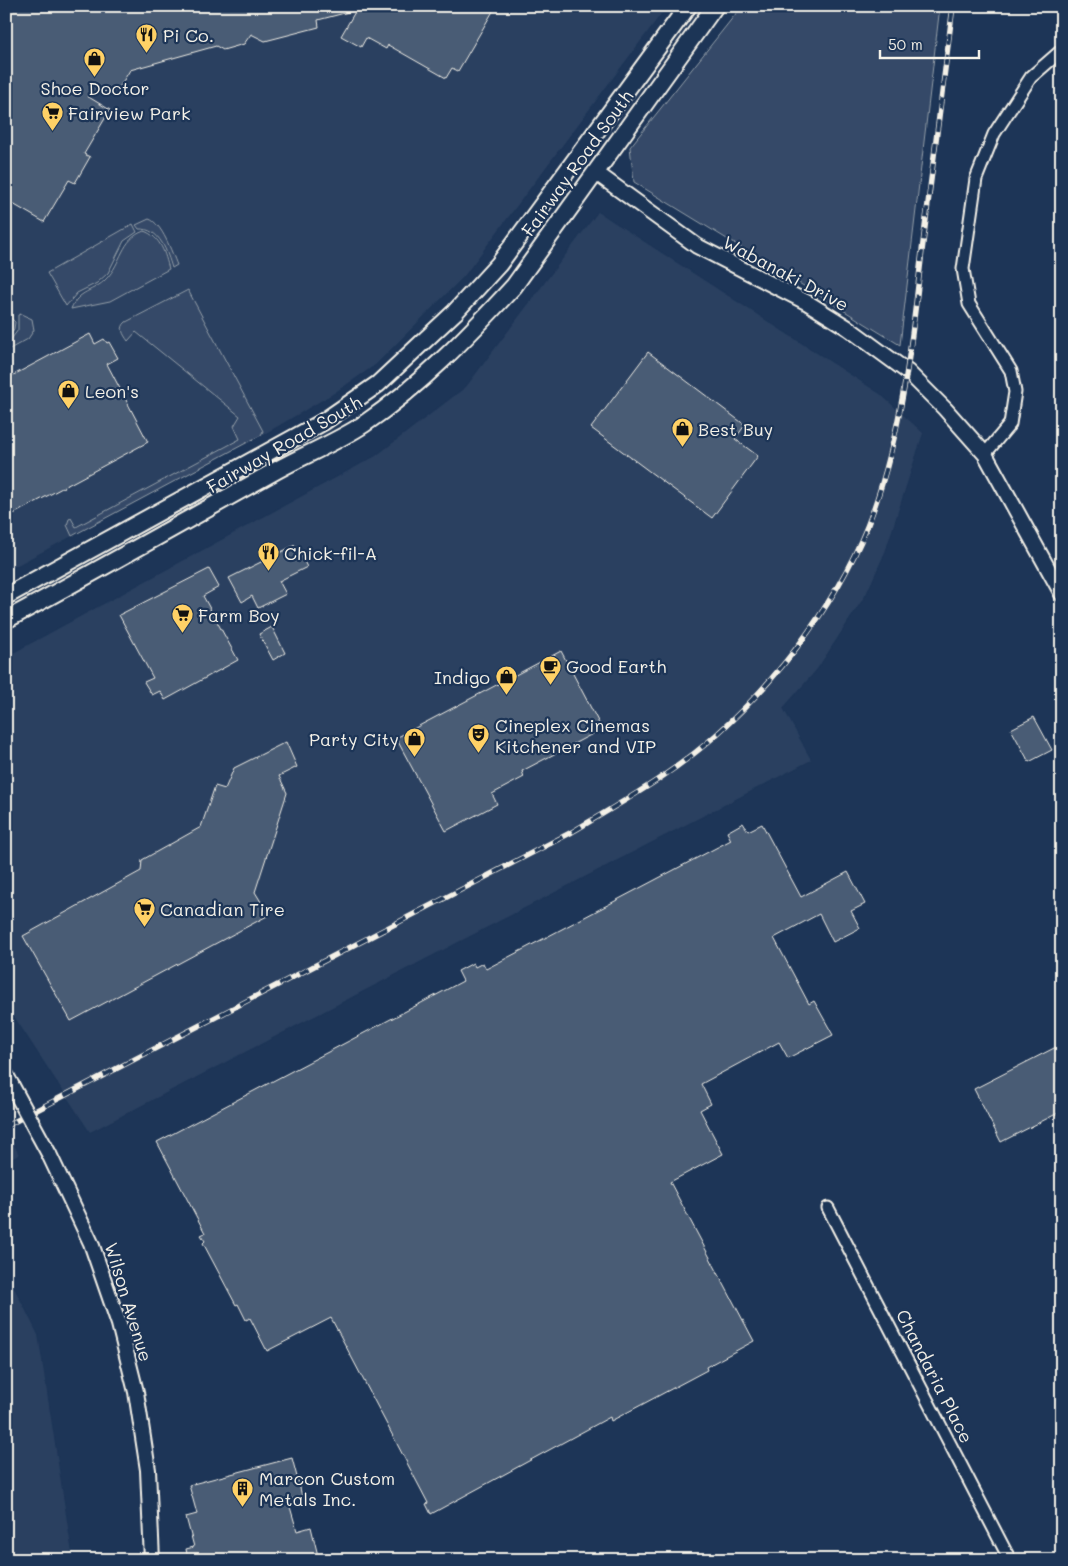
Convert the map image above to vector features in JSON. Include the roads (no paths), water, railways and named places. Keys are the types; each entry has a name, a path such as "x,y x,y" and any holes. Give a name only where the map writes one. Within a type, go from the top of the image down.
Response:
{"main road":[{"name":"Fairway Road South","path":"6,596 323,422 384,379 455,312 499,264 688,6"},
{"name":"Fairway Road South","path":"6,620 365,423 432,368 514,286 715,6"}],"street":[{"path":"985,454 1010,424 1015,392 1011,371 969,304 962,269 976,178 994,134 1031,77 1062,50"},
{"name":"Wabanaki Drive","path":"595,172 712,256 808,303 908,372 945,408 985,454 1062,594"},
{"name":"Wilson Avenue","path":"9,1080 49,1154 92,1243 119,1324 136,1392 148,1470 152,1560"},
{"name":"Chandaria Place","path":"828,1208 1010,1560"}],"railway":[{"path":"6,1126 572,832 610,810 665,775 700,749 740,712 787,660 828,603 845,573 873,511 892,447 910,350 953,6"}],"place":[{"name":"Pi Co.","path":"147,54"},
{"name":"Shoe Doctor","path":"95,77"},
{"name":"Fairview Park","path":"52,132"},
{"name":"Leon's","path":"69,410"},
{"name":"Best Buy","path":"682,448"},
{"name":"Chick-fil-A","path":"268,572"},
{"name":"Farm Boy","path":"182,634"},
{"name":"Good Earth","path":"550,685"},
{"name":"Indigo","path":"506,696"},
{"name":"Cineplex Cinemas Kitchener and VIP","path":"479,754"},
{"name":"Party City","path":"415,758"},
{"name":"Canadian Tire","path":"144,928"},
{"name":"Marcon Custom Metals Inc.","path":"243,1507"}]}
